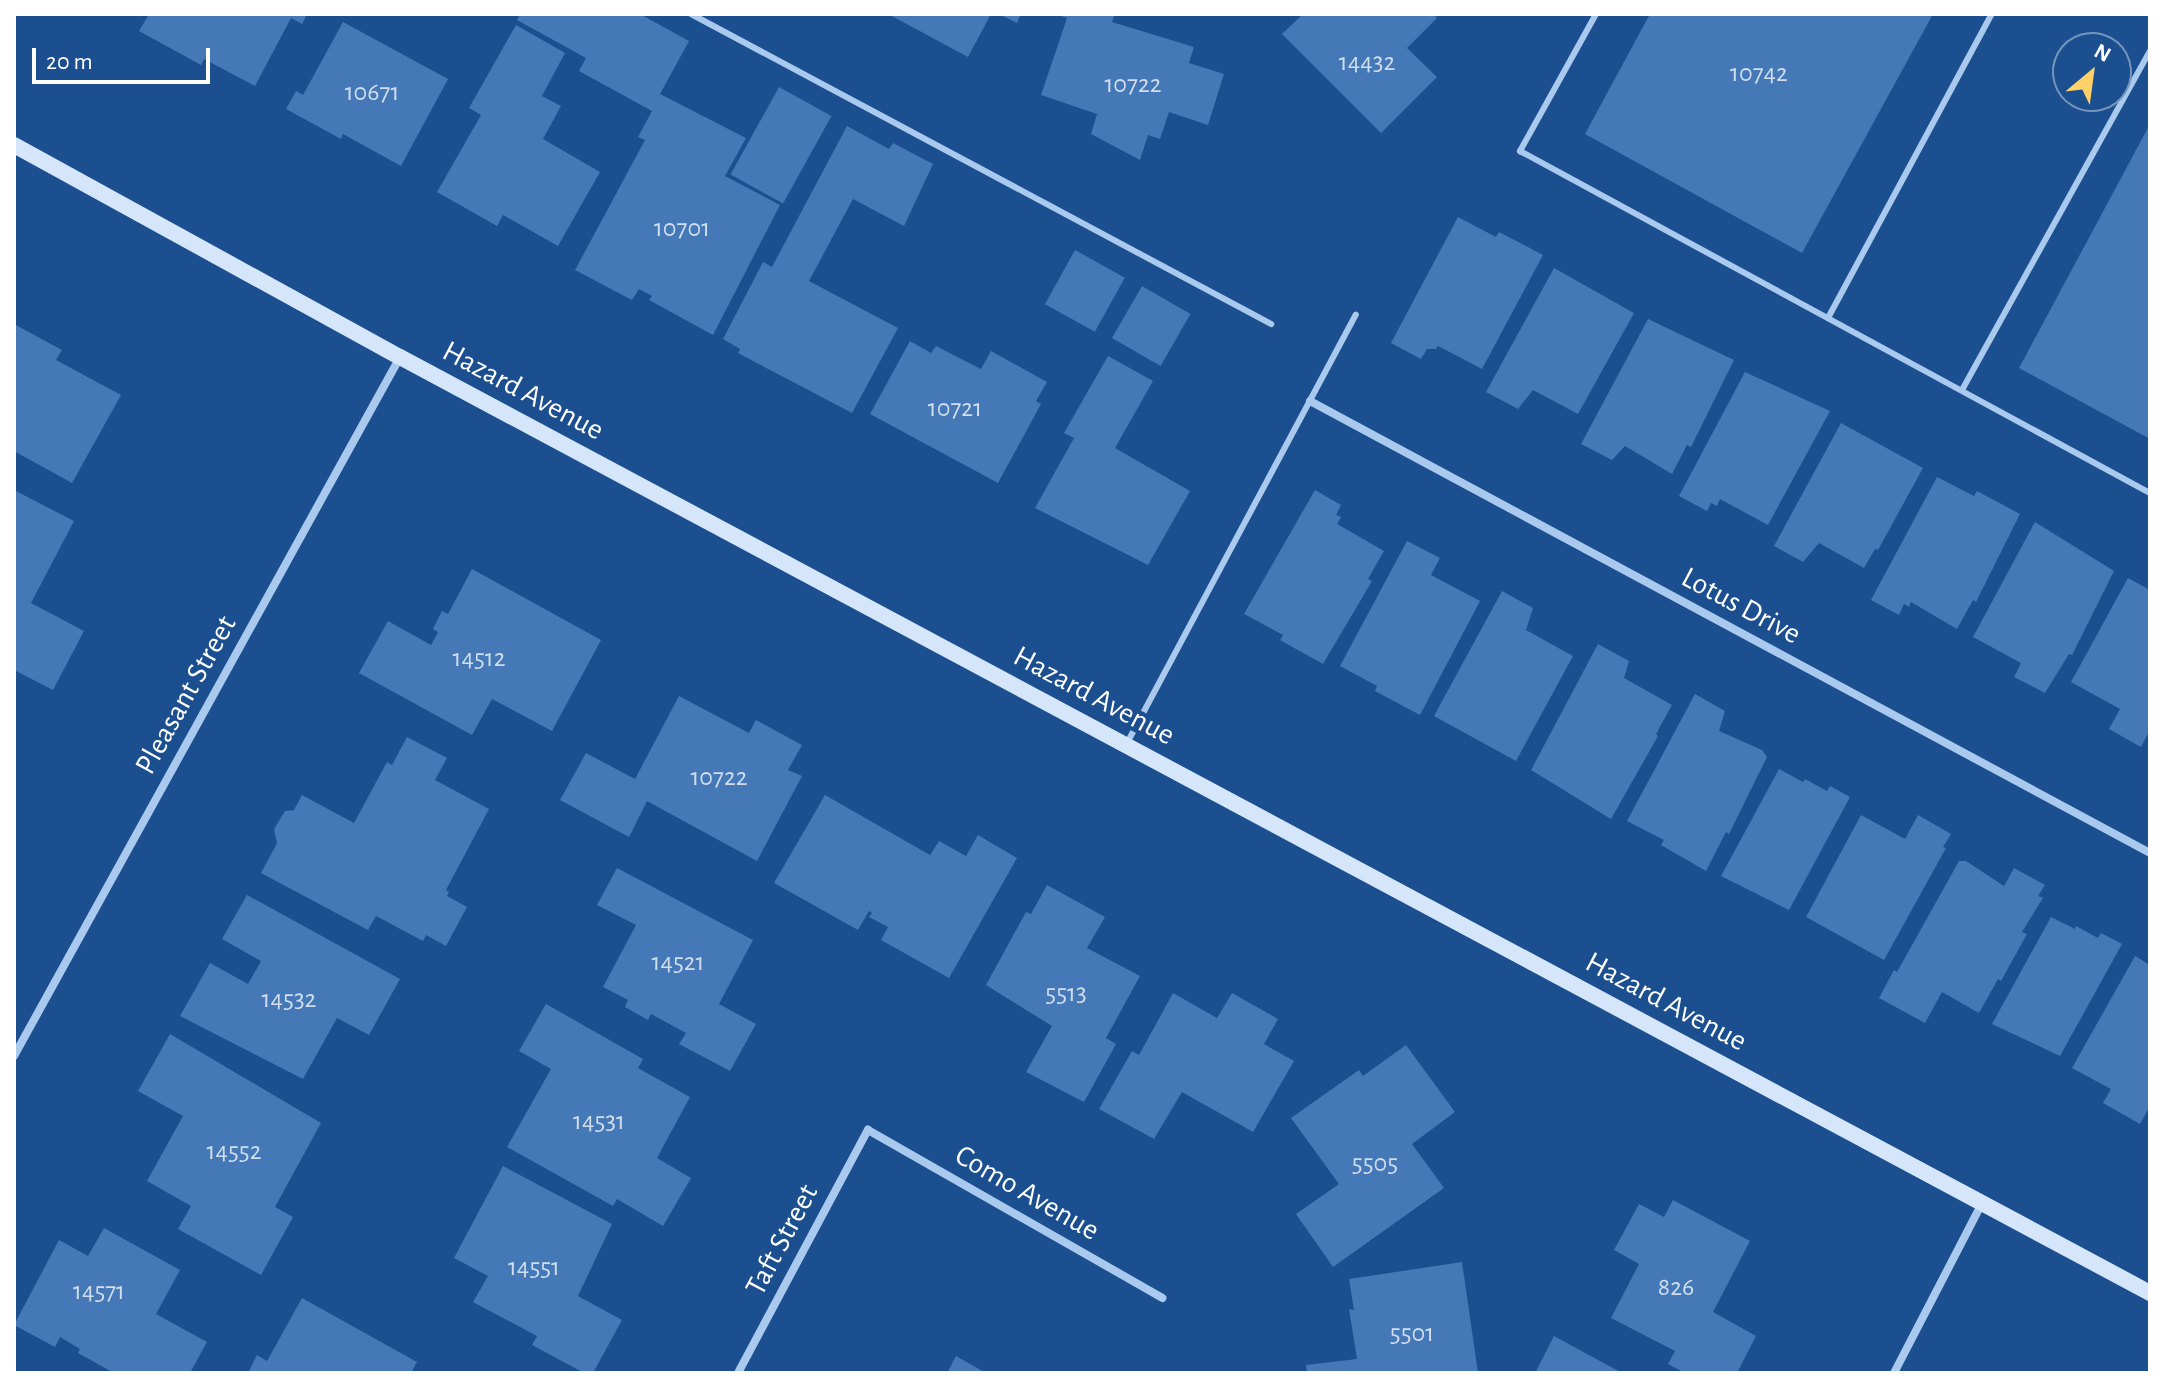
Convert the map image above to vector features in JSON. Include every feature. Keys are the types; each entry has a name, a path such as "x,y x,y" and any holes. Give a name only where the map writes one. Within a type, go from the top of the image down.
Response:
{"street":[{"name":"Hazard Avenue","path":"14,145 400,357 2150,1293"},
{"name":"Pleasant Street","path":"14,1056 400,357"},
{"name":"Lotus Drive","path":"1310,401 2150,853"},
{"name":"Como Avenue","path":"868,1130 1162,1298"},
{"name":"Taft Street","path":"738,1373 868,1130"},
{"path":"1894,1373 1982,1203"}],"lane":[{"path":"691,14 1271,324"},
{"path":"1596,14 1520,151 2150,493"},
{"path":"1828,318 1992,14"},
{"path":"1962,390 2150,51"},
{"path":"1126,745 1356,315"}],"building":[{"path":"149,14 307,14 302,24 291,18 255,86 204,59 201,65 139,31"},
{"path":"520,14 640,14 689,41 660,94 746,138 725,176 780,205 713,335 649,300 652,296 639,289 632,300 575,270 645,140 638,137 652,111 579,71 586,58 517,20"},
{"path":"888,14 991,14 968,57"},
{"path":"999,14 1021,14 1017,23"},
{"path":"1056,14 1115,14 1112,22 1194,47 1189,63 1224,74 1208,125 1169,112 1160,139 1148,135 1140,160 1091,134 1097,114 1041,95 1067,18"},
{"path":"1303,14 1434,14 1437,18 1407,48 1437,77 1381,133 1282,34"},
{"path":"1650,14 1933,14 1802,253 1585,134"},
{"path":"343,22 448,79 401,166 343,134 341,139 286,109 296,91 303,95"},
{"path":"516,25 565,53 542,96 561,106 543,139 600,172 558,246 503,215 497,226 437,192 481,115 469,108"},
{"path":"779,87 831,116 783,204 731,174"},
{"path":"2150,124 2150,439 2019,368"},
{"path":"847,126 889,149 893,143 933,164 904,226 853,199 809,281 898,328 852,413 738,353 740,349 723,339 763,262 772,267"},
{"path":"1458,217 1496,237 1499,232 1543,255 1482,369 1438,346 1427,349 1421,359 1391,343"},
{"path":"1075,250 1125,278 1095,332 1045,304"},
{"path":"1554,268 1634,313 1578,414 1533,390 1518,409 1486,392"},
{"path":"1142,286 1190,314 1160,366 1112,338"},
{"path":"1648,319 1734,360 1691,447 1687,445 1672,474 1625,446 1612,460 1581,444"},
{"path":"14,324 62,350 56,360 121,395 72,483 14,451"},
{"path":"910,341 931,353 936,346 981,369 991,351 1047,382 1036,401 1041,404 998,483 870,414"},
{"path":"1108,356 1153,381 1115,448 1190,491 1148,565 1035,508 1074,438 1064,433"},
{"path":"1745,372 1830,411 1768,525 1720,499 1717,506 1711,503 1707,511 1679,496"},
{"path":"1841,423 1923,468 1878,550 1875,549 1864,568 1819,543 1803,562 1774,546"},
{"path":"1937,477 1974,496 1977,491 2020,514 1976,602 1973,600 1957,629 1911,602 1909,607 1904,604 1899,615 1871,600"},
{"path":"14,490 74,521 31,603 84,631 53,690 14,670"},
{"path":"1315,490 1341,505 1336,515 1341,517 1337,524 1384,551 1368,579 1372,581 1323,664 1280,640 1283,635 1244,614"},
{"path":"2035,522 2114,571 2072,655 2069,654 2045,693 2014,677 2021,663 1973,637"},
{"path":"1407,541 1440,558 1431,575 1480,601 1420,715 1375,691 1377,686 1340,666"},
{"path":"472,569 601,640 552,731 492,699 472,735 359,673 388,621 431,645 438,632 433,629 442,611 448,614"},
{"path":"2128,578 2150,590 2150,730 2141,747 2109,729 2120,709 2071,682"},
{"path":"1502,591 1533,608 1526,630 1573,656 1516,761 1434,716"},
{"path":"1598,644 1629,661 1624,678 1672,705 1611,819 1531,770"},
{"path":"1695,694 1725,711 1719,731 1762,750 1767,757 1729,834 1726,832 1706,871 1661,845 1664,840 1627,821"},
{"path":"679,696 749,733 756,720 802,745 788,770 802,776 757,861 647,801 629,837 560,800 586,753 635,779"},
{"path":"407,737 447,758 435,780 489,809 446,890 449,892 447,896 467,907 446,946 426,935 423,941 376,916 368,930 261,873 277,843 274,829 285,811 294,810 302,795 354,823 387,762 392,765"},
{"path":"1779,769 1803,782 1805,779 1827,791 1830,786 1850,797 1789,910 1721,876"},
{"path":"825,795 930,855 939,841 966,856 978,835 1017,858 949,978 881,940 888,927 869,917 872,913 869,911 858,930 774,883"},
{"path":"1861,815 1905,839 1918,815 1951,834 1884,960 1806,917"},
{"path":"1959,861 1966,861 2004,886 2014,868 2045,885 2038,896 2043,898 2022,932 2027,934 2001,981 1998,979 1979,1013 1942,992 1925,1023 1879,998 1894,970 1897,972"},
{"path":"617,868 753,940 719,1004 756,1024 730,1071 679,1044 686,1033 651,1014 648,1020 625,1007 628,1000 603,987 636,925 597,905"},
{"path":"1047,885 1105,917 1087,948 1140,976 1106,1038 1116,1044 1084,1102 1026,1072 1052,1026 986,985 1026,912 1031,914"},
{"path":"247,895 400,979 369,1035 337,1018 303,1079 180,1016 210,963 248,984 261,961 222,939"},
{"path":"2051,917 2098,938 2101,933 2122,944 2060,1056 1992,1024"},
{"path":"2135,956 2150,965 2150,1106 2140,1124 2103,1103 2111,1089 2072,1068"},
{"path":"1173,993 1217,1018 1232,993 1278,1019 1264,1044 1294,1061 1253,1132 1182,1092 1154,1139 1099,1109 1132,1051 1139,1055"},
{"path":"546,1004 643,1059 638,1068 690,1097 657,1158 691,1178 663,1226 617,1199 613,1206 507,1147 551,1069 519,1051"},
{"path":"170,1034 321,1123 275,1207 293,1217 261,1275 178,1229 191,1206 147,1181 183,1116 138,1091"},
{"path":"1406,1045 1455,1112 1412,1144 1444,1188 1333,1267 1296,1214 1339,1184 1291,1118 1359,1070 1363,1076"},
{"path":"503,1166 612,1224 578,1296 622,1320 593,1373 584,1373 532,1345 537,1336 473,1302 488,1276 454,1258"},
{"path":"1673,1200 1750,1241 1713,1312 1756,1336 1737,1373 1685,1373 1668,1364 1675,1351 1611,1318 1639,1264 1614,1250 1639,1204 1664,1217"},
{"path":"104,1228 180,1270 156,1314 207,1342 190,1373 114,1373 78,1353 80,1349 60,1337 55,1347 14,1325 59,1240 88,1256"},
{"path":"1462,1262 1478,1373 1307,1373 1306,1365 1357,1359 1349,1309 1354,1310 1349,1279"},
{"path":"302,1298 417,1362 411,1373 248,1373 257,1355 267,1361"},
{"path":"1554,1336 1622,1373 1535,1373"},
{"path":"956,1356 986,1373 947,1373"}]}
